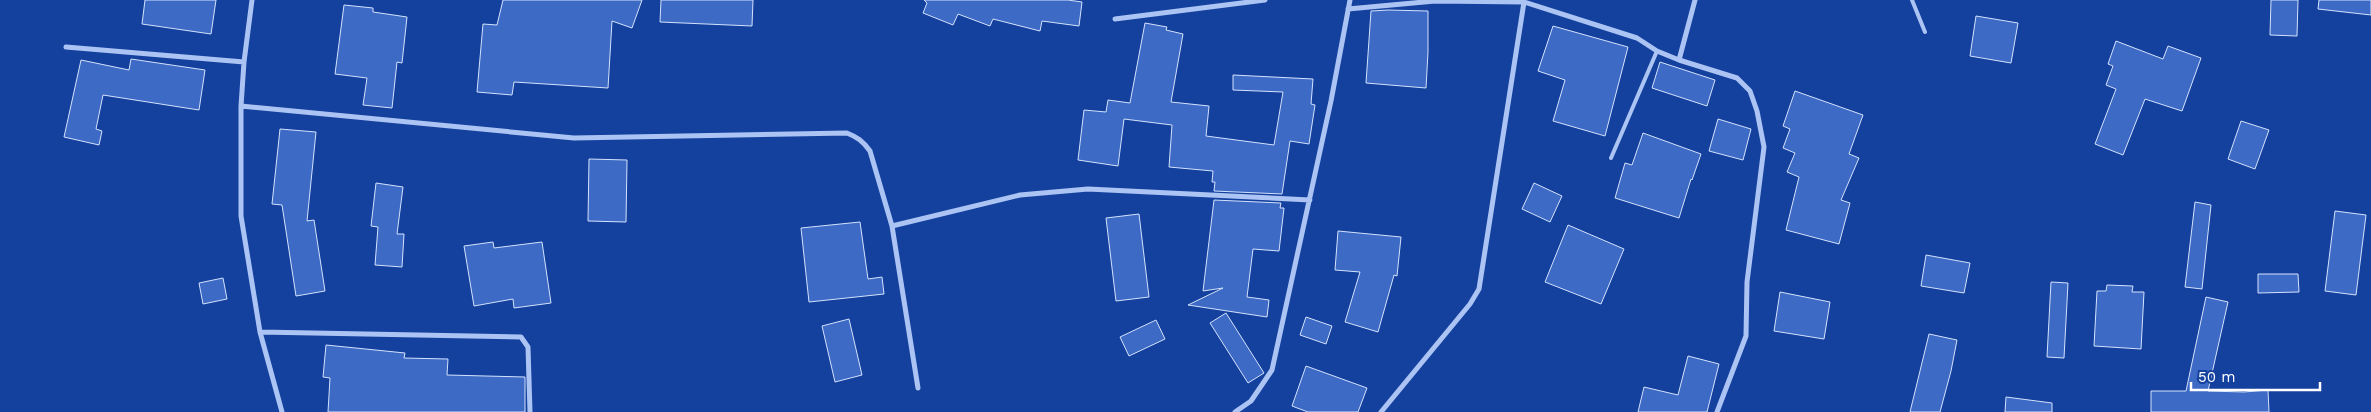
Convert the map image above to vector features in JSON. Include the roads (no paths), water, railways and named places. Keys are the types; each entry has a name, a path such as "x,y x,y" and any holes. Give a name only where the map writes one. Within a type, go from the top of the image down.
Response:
{"street":[{"path":"252,0 244,62 241,106 241,216 260,332 282,412"},
{"path":"1115,19 1265,0"},
{"path":"1235,412 1252,401 1272,370 1331,101 1350,0"},
{"path":"1679,60 1695,0"},
{"path":"1348,9 1435,1 1524,2 1637,38 1657,51 1679,60 1736,78 1750,91 1757,111 1764,147 1747,282 1746,336 1716,412"},
{"path":"1381,412 1470,304 1479,289 1524,2"},
{"path":"66,46 244,62"},
{"path":"241,106 574,138 847,133 864,142 870,151 892,226 918,388"},
{"path":"892,226 1020,195 1088,189 1310,200"},
{"path":"260,332 521,337 528,347 530,412"}],"lane":[{"path":"1912,0 1925,32"},
{"path":"1611,158 1657,51"}]}
